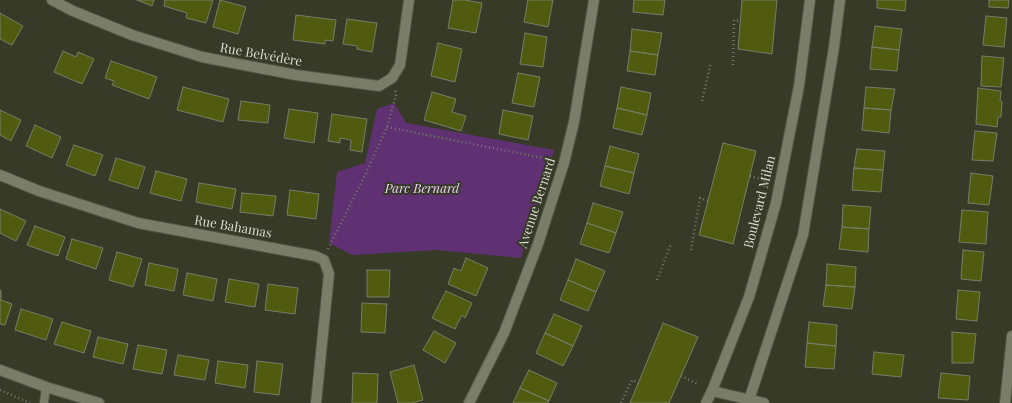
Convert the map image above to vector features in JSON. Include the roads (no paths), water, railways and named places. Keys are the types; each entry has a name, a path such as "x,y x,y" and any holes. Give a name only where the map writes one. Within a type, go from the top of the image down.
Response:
{"street":[{"name":"Rue Belvédère","path":"52,0 73,12 132,35 202,57 296,75 379,86 392,78 400,65 409,0"},
{"name":"Avenue Bernard","path":"469,403 504,333 538,244 564,163 574,122 594,0"},
{"name":"Boulevard Milan","path":"706,403 748,297 776,203 799,86 810,0"},
{"path":"749,401 803,235 834,47 840,0"},
{"name":"Rue Bahamas","path":"0,175 39,191 138,223 315,256 324,260 330,274 316,403"},
{"path":"1005,403 1012,336"},
{"path":"0,370 46,387 99,403"},
{"path":"712,391 749,401 764,403"}],"lane":[{"path":"44,403 46,387"}],"park label":[{"name":"Parc Bernard","path":"422,189"}]}
